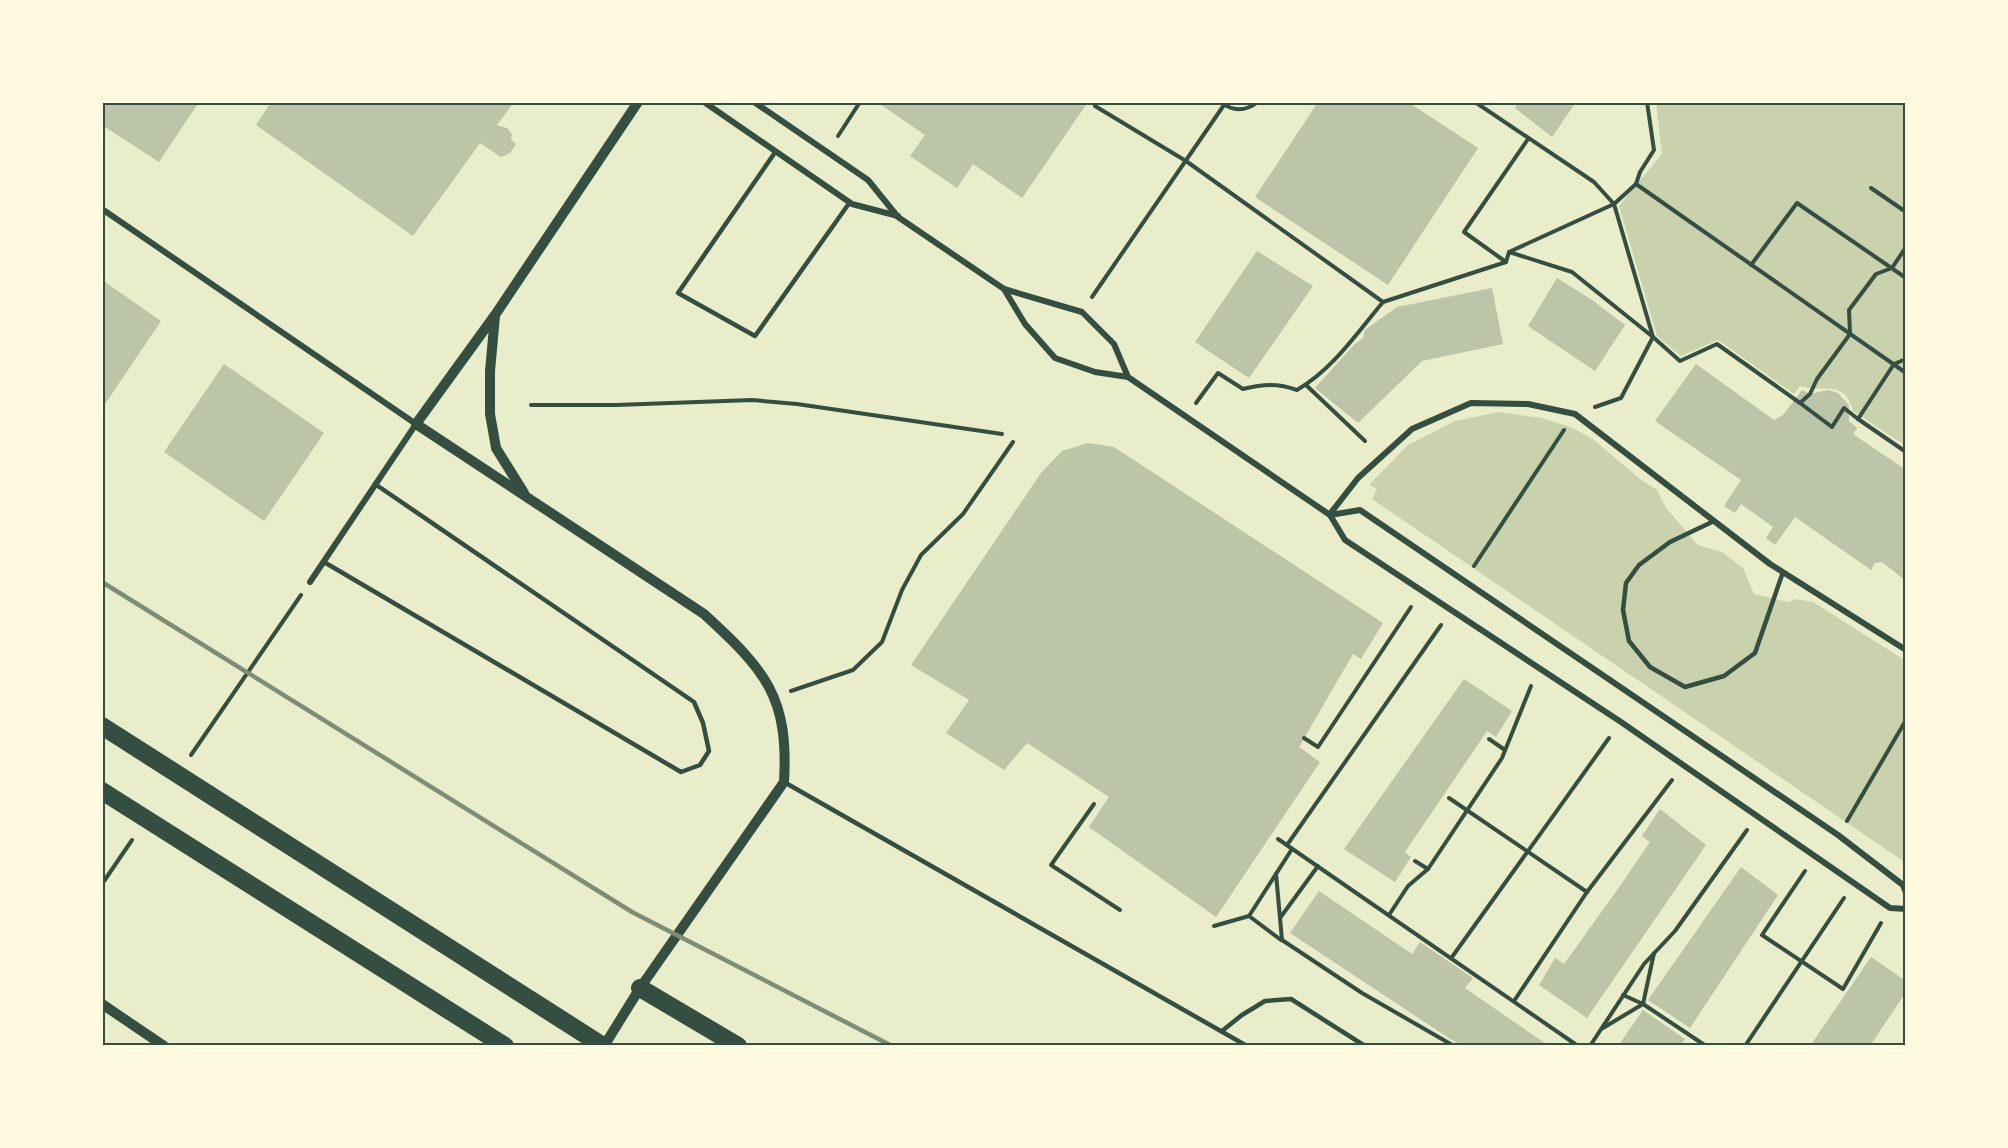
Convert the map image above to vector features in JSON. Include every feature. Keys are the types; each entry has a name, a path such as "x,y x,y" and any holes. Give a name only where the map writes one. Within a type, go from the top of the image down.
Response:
{"highway":[{"path":"102,726 603,1046"},
{"path":"102,790 505,1046"},
{"path":"640,988 738,1046"}],"street":[{"path":"310,582 416,424 495,315 638,102"},
{"path":"704,102 850,202 898,217"},
{"path":"754,102 868,180 898,217 1004,289 1082,312 1114,344 1128,377"},
{"path":"102,209 416,424 704,614 744,651 769,685 782,718 785,753 784,782 640,988 603,1046"},
{"path":"1004,289 1025,324 1055,358 1095,372 1128,377 1330,515 1345,540 1621,722 1890,908 1906,909"},
{"path":"495,315 490,371 490,414 496,448 527,498"},
{"path":"1330,515 1358,478 1412,429 1471,403 1528,404 1575,414 1783,572 1906,650"},
{"path":"1330,515 1360,510 1838,835 1903,885 1906,893"},
{"path":"102,1004 164,1046"}],"lane":[{"path":"776,151 678,293 755,336 850,202"},
{"path":"324,562 681,772 700,765 709,751 703,723 694,702 375,484"},
{"path":"1714,521 1670,542 1639,565 1626,583 1623,610 1629,641 1650,667 1685,687 1724,676 1755,653 1783,572"},
{"path":"784,782 1247,1046"},
{"path":"1222,1031 1265,1001 1291,999 1365,1046"}],"path":[{"path":"828,151 860,102"},
{"path":"1082,312 1186,160 1222,103 1232,109 1243,110 1258,102"},
{"path":"1463,582 1575,414 1621,398 1653,337 1614,204 1594,182 1475,102"},
{"path":"1506,262 1509,252 1614,204 1636,184 1640,172 1654,150 1647,102"},
{"path":"1095,106 1186,160 1383,302"},
{"path":"1506,262 1464,232 1528,139"},
{"path":"1636,184 1906,373"},
{"path":"1871,188 1906,212"},
{"path":"1751,264 1797,203 1906,278"},
{"path":"1800,403 1810,394 1817,379 1851,334 1849,310 1876,274 1892,268 1906,247"},
{"path":"1509,252 1572,272 1680,361 1717,344 1832,428 1844,408 1906,453"},
{"path":"1186,417 1218,373 1243,389 1262,384 1282,384 1297,390 1313,381 1333,361 1383,302 1506,262"},
{"path":"1858,419 1894,364 1906,359"},
{"path":"1306,384 1365,441"},
{"path":"531,405 616,405 752,400 797,404 1002,434"},
{"path":"773,697 854,670 882,642 902,590 921,555 963,514 1013,442"},
{"path":"189,757 310,582"},
{"path":"1304,738 1318,747 1422,591"},
{"path":"1287,845 1451,610"},
{"path":"1389,915 1408,886 1428,869 1502,758 1538,669"},
{"path":"1838,835 1906,720"},
{"path":"1452,957 1621,722"},
{"path":"1489,739 1505,750"},
{"path":"1514,1002 1587,892 1683,765"},
{"path":"1449,798 1587,892"},
{"path":"1094,804 1051,865 1120,910"},
{"path":"1590,1046 1644,964 1675,931 1756,817"},
{"path":"102,884 135,835"},
{"path":"1278,838 1578,1046"},
{"path":"1214,926 1249,916 1292,849"},
{"path":"1815,856 1762,935 1843,989 1890,908"},
{"path":"1415,861 1428,869"},
{"path":"1280,918 1318,866"},
{"path":"1276,874 1282,940"},
{"path":"1745,1046 1803,962 1854,882"},
{"path":"1249,916 1362,993 1454,1046"},
{"path":"1601,1029 1642,1004 1654,953"},
{"path":"1623,995 1648,1006 1706,1046"}],"green space":[{"path":"1656,102 1906,102 1906,446 1853,411 1849,400 1838,390 1800,386 1794,394 1718,340 1681,356 1657,336 1619,206 1662,154"},
{"path":"1499,412 1542,418 1573,428 1594,440 1640,479 1657,490 1666,508 1698,545 1722,552 1743,568 1754,594 1788,602 1796,599 1813,602 1906,661 1906,863 1372,499 1377,489 1369,485 1408,445 1455,421"}],"building":[{"path":"102,102 199,102 159,162 102,125"},
{"path":"271,102 514,102 497,125 507,128 512,134 511,140 516,144 510,153 501,157 480,143 413,236 256,125"},
{"path":"877,102 1088,102 1022,198 973,164 957,188 910,156 925,135"},
{"path":"1318,102 1408,102 1478,148 1388,285 1255,197"},
{"path":"1518,102 1576,102 1552,137 1515,108"},
{"path":"1257,251 1313,286 1249,378 1195,342"},
{"path":"1557,278 1592,300 1625,325 1595,371 1528,326"},
{"path":"102,280 161,321 103,407 102,406"},
{"path":"1492,288 1503,344 1422,361 1358,423 1315,388 1363,338 1365,330 1397,307"},
{"path":"224,364 324,433 264,521 164,452"},
{"path":"1696,364 1774,420 1783,415 1802,390 1810,394 1828,390 1838,393 1849,405 1849,421 1857,428 1853,434 1906,470 1906,581 1882,562 1875,563 1871,570 1795,517 1775,545 1766,538 1773,527 1741,504 1735,513 1724,506 1741,480 1655,421"},
{"path":"1088,443 1114,447 1383,623 1361,659 1353,654 1299,747 1320,762 1216,917 1089,827 1109,797 1027,743 1004,770 946,733 969,700 911,665 1041,473 1062,451"},
{"path":"1464,679 1512,711 1496,737 1487,731 1405,852 1411,857 1395,882 1344,849"},
{"path":"1660,809 1706,845 1587,1018 1539,985 1555,958 1564,964 1620,886 1650,842 1642,836"},
{"path":"1741,867 1778,895 1690,1028 1648,1000"},
{"path":"1319,891 1412,954 1420,942 1473,978 1465,988 1549,1046 1461,1046 1290,933"},
{"path":"1871,957 1906,981 1906,992 1870,1046 1810,1046"},
{"path":"1643,1010 1685,1039 1680,1046 1618,1046"}],"railway":[{"path":"102,582 632,912 892,1046"}]}
